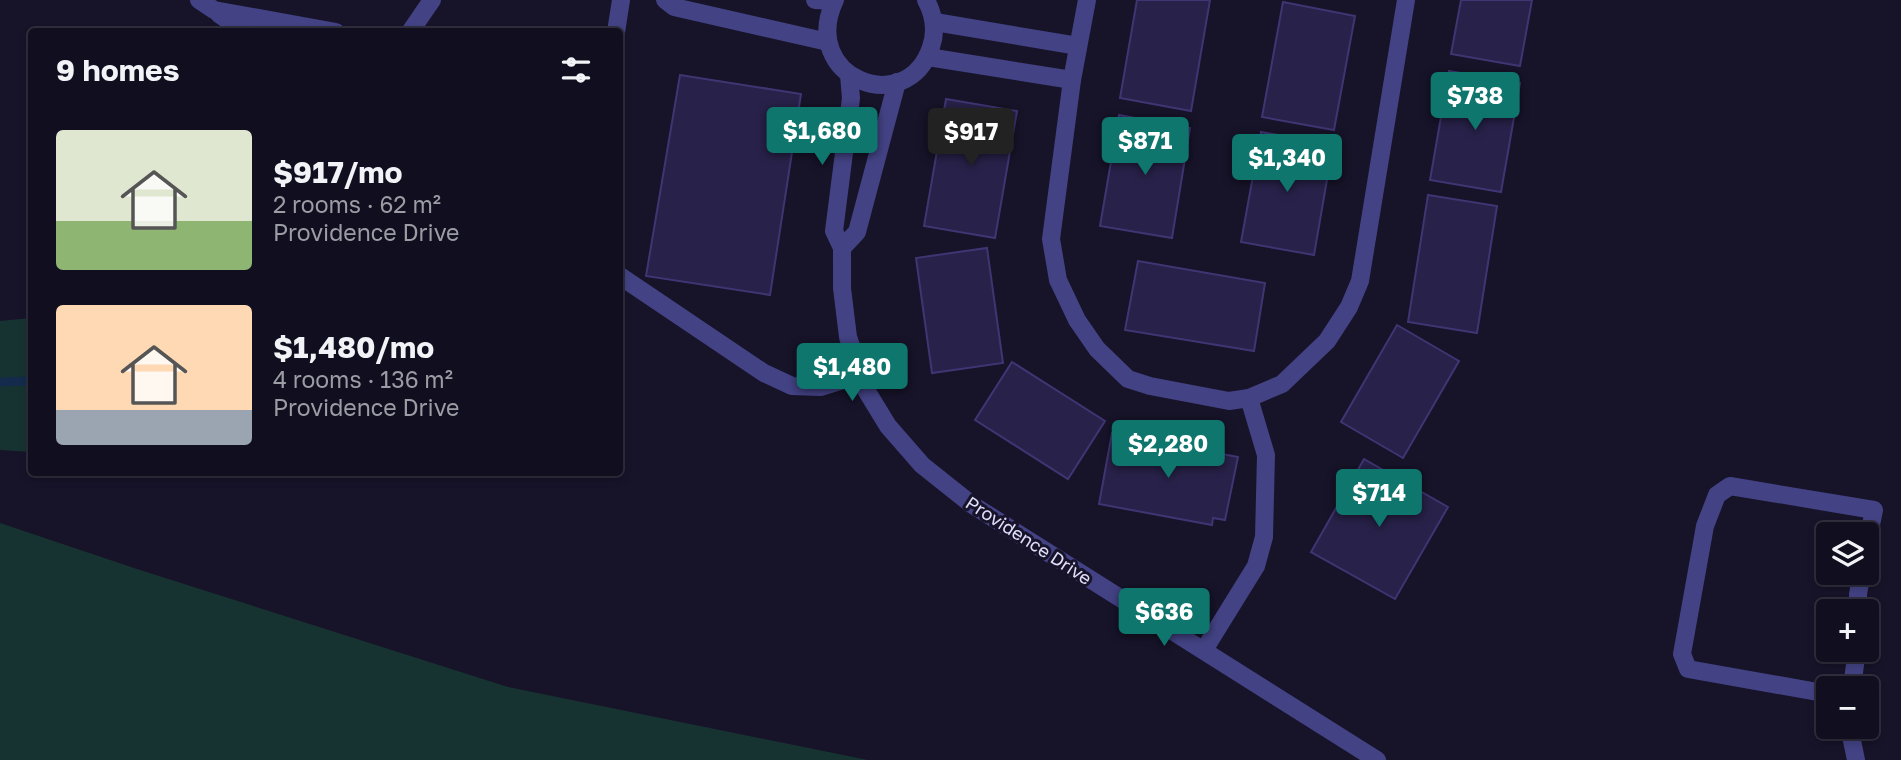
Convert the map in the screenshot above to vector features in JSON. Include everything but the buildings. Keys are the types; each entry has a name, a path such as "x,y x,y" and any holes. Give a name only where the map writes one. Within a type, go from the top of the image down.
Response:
{"street":[{"path":"413,28 432,0"},
{"path":"617,28 621,0"},
{"path":"665,0 674,8 828,42"},
{"path":"816,0 835,1 827,22 828,42 838,64 849,75 862,82 882,85 910,76 928,57 934,38 934,22 926,0"},
{"path":"1087,0 1072,80 1051,239 1058,280 1077,320 1097,349 1128,379 1150,386 1229,401 1249,398 1282,384 1327,341 1349,307 1360,281 1406,0"},
{"path":"206,5 239,28"},
{"path":"206,5 316,28"},
{"path":"934,22 1078,47"},
{"path":"928,57 1072,80"},
{"name":"Providence Drive","path":"849,75 850,98 834,231 842,248 842,288 848,337 866,390 888,426 922,465 961,496 1377,760"},
{"path":"842,248 857,232 897,82"},
{"path":"623,278 764,373 792,386 821,387 860,375"},
{"path":"1204,650 1256,566 1264,537 1266,456 1249,398"},
{"path":"1816,692 1688,670 1682,654 1705,526 1717,495 1730,486 1874,510 1872,522"},
{"path":"1852,739 1856,760"}],"green space":[{"path":"28,318 28,452 0,450 0,321"},
{"path":"0,523 508,687 868,760 0,760"}],"waterway":[{"path":"0,382 28,381"}]}
